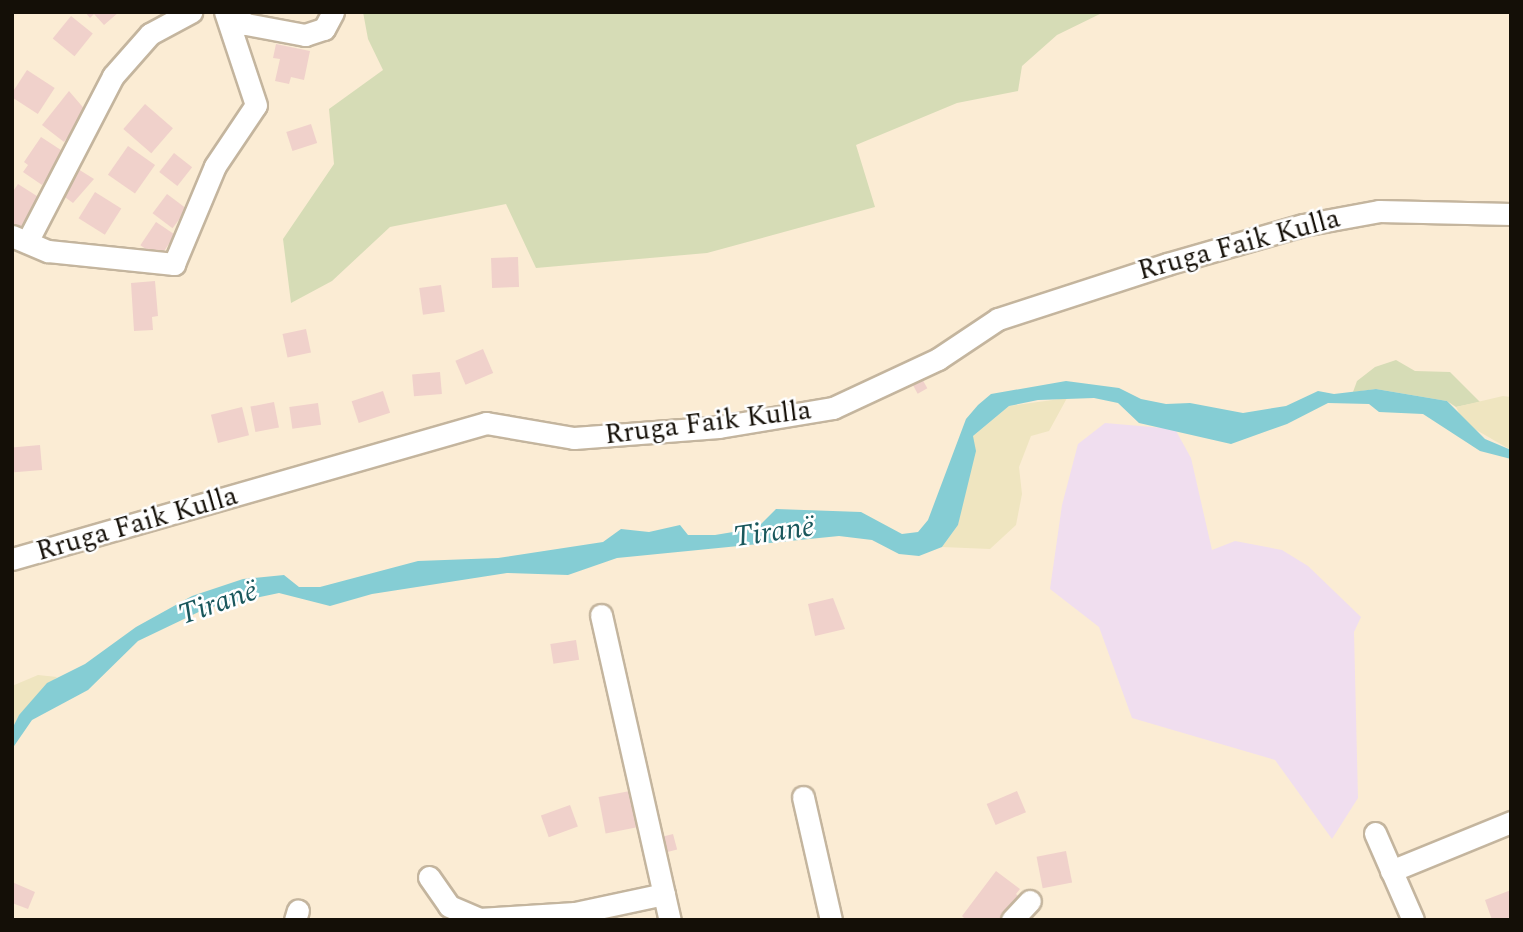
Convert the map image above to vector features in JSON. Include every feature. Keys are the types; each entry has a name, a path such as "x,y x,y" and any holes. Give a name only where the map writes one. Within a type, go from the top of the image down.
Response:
{"street":[{"path":"191,12 150,34 113,76 20,239 48,251 174,264 215,166 256,105 227,12"},
{"path":"227,12 246,24 287,34 315,34 324,29 333,12"},
{"path":"258,12 287,34"},
{"name":"Rruga Faik Kulla","path":"12,559 486,423 574,438 719,427 834,408 938,359 998,319 1117,278 1346,216 1414,209 1511,214"},
{"path":"601,615 670,920"},
{"path":"803,797 831,920"},
{"path":"1391,871 1511,822"},
{"path":"1375,833 1413,920"},
{"path":"429,877 449,906 479,919 575,913 664,894"},
{"path":"1012,920 1030,901"}],"shaded area":[{"path":"1105,423 1175,429 1191,458 1212,550 1235,541 1282,550 1308,566 1361,617 1354,632 1358,798 1332,839 1275,760 1132,718 1099,627 1050,589 1062,505 1078,444"}],"green space":[{"path":"363,12 1104,12 1057,35 1022,66 1018,91 957,103 856,145 875,207 707,253 536,268 506,204 390,227 332,281 291,303 283,239 334,164 329,109 383,70 368,39"},
{"path":"1396,360 1415,371 1450,372 1480,402 1456,407 1447,401 1376,389 1353,392 1357,381 1375,367"}],"sand":[{"path":"1503,396 1511,397 1511,450 1464,423 1456,407"},
{"path":"1067,398 1049,431 1031,436 1019,467 1022,494 1016,525 990,549 942,547 958,525 973,436 1009,406"},
{"path":"38,675 57,677 19,715 12,729 12,686"}],"water":[{"name":"Tiranë","path":"1066,381 1119,388 1141,399 1166,404 1190,403 1243,413 1286,406 1318,391 1334,394 1376,389 1447,401 1485,439 1511,450 1511,459 1480,451 1423,414 1379,412 1369,404 1328,403 1287,424 1231,444 1139,423 1118,403 1094,398 1038,400 1009,406 973,436 976,451 958,525 942,547 919,556 899,554 872,540 839,536 617,558 568,575 507,573 372,594 330,606 279,593 207,608 138,641 88,690 32,720 12,749 12,729 19,715 47,683 85,664 136,627 192,596 243,579 284,575 299,587 320,587 418,561 498,558 603,542 621,529 649,532 680,525 688,535 715,535 757,528 776,509 861,512 902,534 918,532 928,520 966,419 978,405 991,394"}],"building":[{"path":"85,12 119,12 104,25 94,14 90,18"},
{"path":"71,16 93,34 75,56 53,39"},
{"path":"276,44 310,51 304,80 291,77 289,84 275,81 280,59 273,58"},
{"path":"27,70 55,88 38,114 12,97"},
{"path":"69,91 87,112 64,142 42,125"},
{"path":"145,104 173,128 151,153 123,129"},
{"path":"311,124 317,143 292,151 286,132"},
{"path":"41,137 64,152 42,185 23,172 28,165 24,162"},
{"path":"128,146 155,165 135,194 108,175"},
{"path":"174,153 192,167 177,186 159,172"},
{"path":"78,169 94,179 73,203 62,195"},
{"path":"18,184 40,198 18,232 12,229 12,193"},
{"path":"95,192 121,208 105,235 79,218"},
{"path":"167,194 187,209 173,228 153,213"},
{"path":"156,222 175,235 159,258 140,245"},
{"path":"518,257 519,287 492,288 491,258"},
{"path":"155,281 158,316 152,317 153,330 134,331 131,283"},
{"path":"441,285 445,312 423,315 419,288"},
{"path":"306,329 311,352 288,357 283,334"},
{"path":"483,349 493,373 466,385 455,361"},
{"path":"440,372 442,394 414,396 412,374"},
{"path":"921,377 927,388 918,394 911,382"},
{"path":"383,391 390,413 359,423 352,401"},
{"path":"274,402 279,428 255,432 250,407"},
{"path":"318,403 321,425 292,429 289,407"},
{"path":"242,407 249,435 218,443 211,415"},
{"path":"40,445 42,470 14,472 12,447"},
{"path":"833,598 845,629 815,636 808,604"},
{"path":"576,640 579,660 553,664 550,644"},
{"path":"630,791 637,827 606,833 599,797"},
{"path":"1017,791 1026,812 996,825 987,804"},
{"path":"570,805 578,827 549,837 541,816"},
{"path":"673,834 677,849 667,852 663,837"},
{"path":"1066,851 1072,882 1043,888 1037,857"},
{"path":"996,871 1020,889 1016,894 1019,897 1002,920 966,920 962,916"},
{"path":"12,882 35,892 28,909 12,903"},
{"path":"1511,890 1511,920 1492,920 1485,900"}]}
